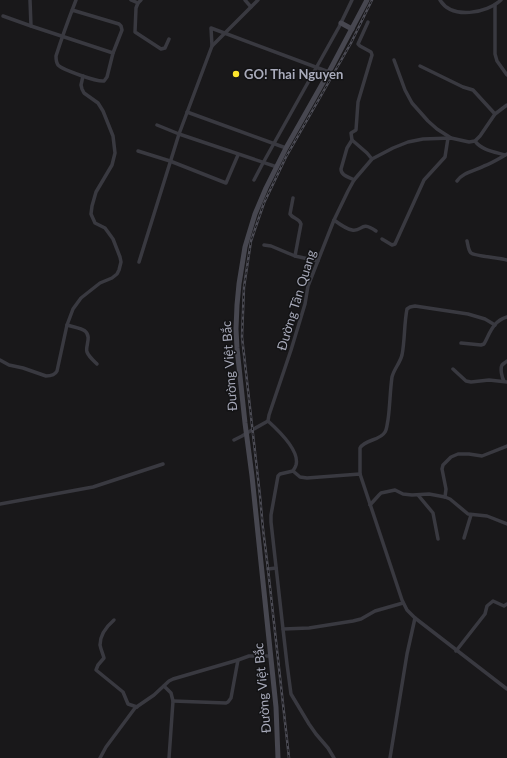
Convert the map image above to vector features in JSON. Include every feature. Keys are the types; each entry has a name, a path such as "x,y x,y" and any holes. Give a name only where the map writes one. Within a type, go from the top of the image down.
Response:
{"main road":[{"name":"Đường Việt Bắc","path":"278,758 276,706 252,476 246,434 237,335 239,284 249,231 260,201 286,148 329,72 367,0"},
{"path":"341,23 352,29"}],"street":[{"path":"30,0 32,26"},
{"path":"72,10 120,25 122,30 113,52 107,77 104,81 83,76 60,66 57,63 56,56 72,10 76,0"},
{"path":"131,0 140,1 136,8 134,32 161,49 165,48 169,39"},
{"path":"245,0 251,7"},
{"path":"212,46 258,0"},
{"path":"254,180 262,163 341,23 352,0"},
{"path":"440,0 450,9 470,13 495,5 501,0"},
{"path":"495,5 495,54 497,61 507,75"},
{"path":"3,16 113,52"},
{"path":"354,180 343,174 340,169 347,148 352,140 351,133 356,130 358,102 372,55 371,52 358,44 368,22"},
{"path":"139,262 179,134 212,46 211,28 329,72"},
{"path":"382,239 392,245 395,244 424,180 445,157 449,138 437,130 412,102 404,90 394,60"},
{"path":"420,66 463,87 473,90 495,114"},
{"path":"0,360 12,366 46,376 52,376 55,374 68,325 74,309 80,300 100,283 114,277 119,270 121,262 113,239 106,230 95,223 91,214 96,192 112,165 114,153 113,136 103,111 98,104 84,93 82,89 81,85 83,76"},
{"path":"506,154 480,147 475,141 495,114 507,105"},
{"path":"187,112 286,148"},
{"path":"157,125 238,155 277,167"},
{"name":"Đường Tân Quang","path":"268,421 306,301 308,286 334,220 354,180 372,159 408,142 449,138 470,142 475,141"},
{"path":"352,140 372,159"},
{"path":"138,151 170,161 226,183 238,155"},
{"path":"457,181 463,174 484,166 506,154"},
{"path":"293,198 290,214 301,224 295,256"},
{"path":"334,220 352,230 366,226 371,227 376,231"},
{"path":"467,241 470,251 474,255 507,260"},
{"path":"264,246 271,246 295,256 318,260"},
{"path":"495,325 485,319 468,314 414,306 407,309 401,357 392,376 390,409 386,430 381,436 364,443 361,446 360,474 403,603 407,610 456,651 507,689"},
{"path":"461,343 484,344 490,330 503,318 507,317"},
{"path":"68,325 87,333 87,352 91,359 97,364"},
{"path":"505,382 502,379 501,367 507,361"},
{"path":"452,369 466,381 471,382 489,380 505,382"},
{"path":"234,440 268,421 285,438 293,450 296,465 293,471"},
{"path":"445,497 446,489 442,469 443,465 451,457 458,454 482,456 507,446"},
{"path":"0,504 93,487 163,464"},
{"path":"293,471 300,477 307,478 360,474"},
{"path":"293,471 280,474 278,476 271,514 286,664 291,694 309,724 334,758"},
{"path":"370,505 381,493 395,490 403,494 429,494 450,499 465,512 471,515 487,516 507,524"},
{"path":"418,495 433,513 438,539"},
{"path":"464,538 471,515"},
{"path":"268,569 276,568"},
{"path":"456,651 485,614 487,606 493,601 504,606 507,604"},
{"path":"283,629 309,628 354,621 361,619 375,611 403,603"},
{"path":"390,758 406,654 415,618"},
{"path":"114,620 102,635 100,646 104,658 98,664 96,670 123,692 128,704 137,707"},
{"path":"100,758 106,746 137,707 151,698 173,679 245,657 271,656"},
{"path":"174,701 228,702 231,698 238,660"},
{"path":"164,686 171,693 174,701 169,758"}],"railway":[{"path":"289,758 242,337 244,287 251,241 264,203 286,157 351,43 372,0"}],"place":[{"name":"GO! Thai Nguyen","path":"236,74"}]}
